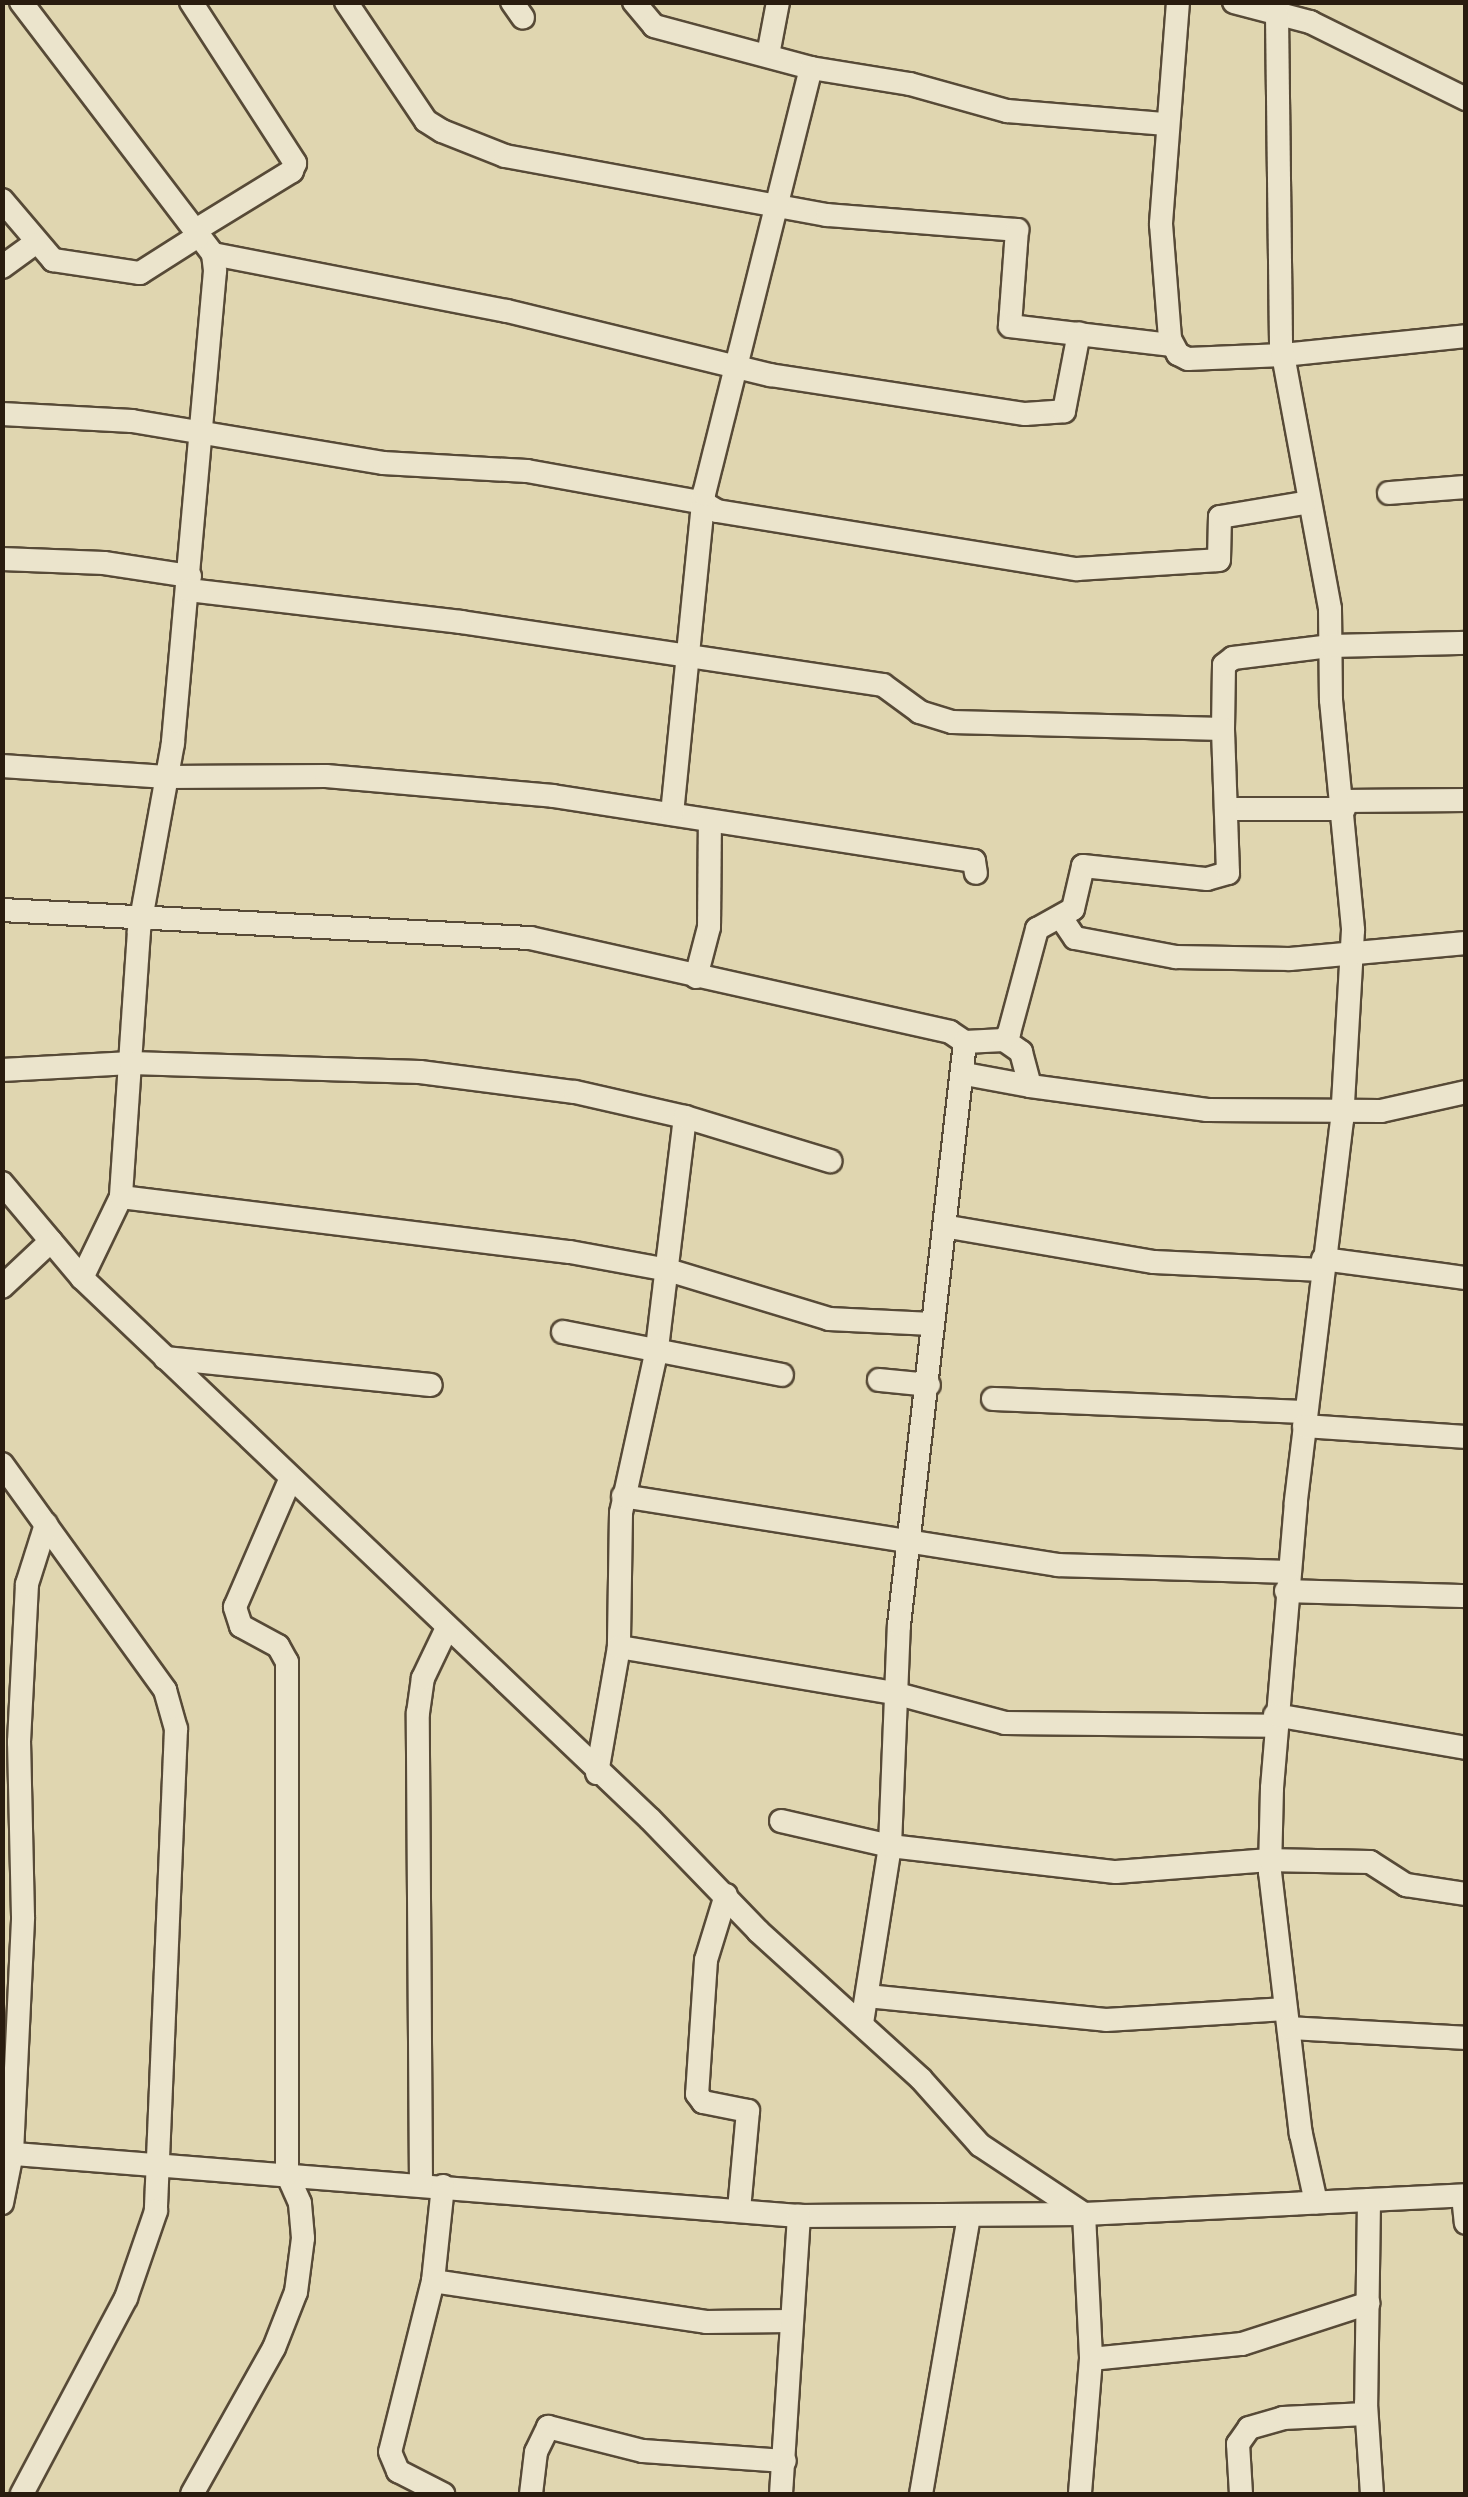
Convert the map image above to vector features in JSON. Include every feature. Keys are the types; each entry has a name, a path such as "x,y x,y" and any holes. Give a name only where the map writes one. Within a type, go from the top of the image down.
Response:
{"street":[{"path":"21,2 202,240 190,584 167,776 142,915 121,1197 82,1278"},
{"path":"2,200 34,244 53,260 140,273 202,240 292,171 294,153 191,2"},
{"path":"346,2 426,121 505,156 776,206 1017,230 1010,326 1172,345 1188,359 1282,356 1466,336"},
{"path":"634,2 654,26 811,68 910,84 1007,111 1166,124"},
{"path":"768,55 778,2"},
{"path":"1172,345 1161,224 1178,2"},
{"path":"1234,2 1321,26 1466,100"},
{"path":"1276,15 1282,356 1306,502 1320,546 1331,646 1351,954 1343,1113 1287,1581 1275,1720 1270,1860 1288,2018 1316,2202"},
{"path":"672,814 704,503 811,68"},
{"path":"202,240 736,364 934,402 1056,416 1064,412 1079,333"},
{"path":"2,267 34,244"},
{"path":"2,414 132,421 383,463 527,470 704,503 716,511 1032,566 1102,570 1219,560 1220,517 1306,502"},
{"path":"1388,493 1466,487"},
{"path":"2,559 104,563 190,584 883,685 920,712 952,722 1223,729"},
{"path":"1062,920 1089,864 1224,878 1230,809 1223,729 1226,661 1331,646 1466,644"},
{"path":"2,766 167,776 326,776 553,796 974,861 976,873"},
{"path":"1230,809 1466,800"},
{"path":"696,976 710,926 710,822"},
{"path":"2,910 530,938 950,1032 965,1042 1004,1040 1021,1052 1030,1086"},
{"path":"1062,920 1075,938 1176,957 1351,954 1466,943"},
{"path":"1004,1040 1037,928 1042,921 1062,920"},
{"path":"862,2023 890,1846 894,1693 907,1544 929,1386 932,1324 949,1226 950,1170 965,1074 965,1042"},
{"path":"2,1070 131,1063 420,1072 576,1092 685,1118 830,1162"},
{"path":"965,1074 1207,1110 1343,1113 1466,1092"},
{"path":"597,1774 620,1647 624,1496 657,1349 685,1118"},
{"path":"2,1183 82,1278 862,2023 980,2145 1084,2214"},
{"path":"121,1197 382,1226 668,1270 829,1319 932,1324"},
{"path":"949,1226 1154,1262 1323,1264 1466,1278"},
{"path":"2,1287 51,1242"},
{"path":"563,1332 782,1375"},
{"path":"166,1358 430,1385"},
{"path":"879,1380 929,1386"},
{"path":"994,1400 1304,1419 1466,1437"},
{"path":"2,1464 165,1690 176,1730 156,2164 146,2255 22,2494"},
{"path":"192,2494 274,2348 296,2292 303,2238 300,2203 286,2174 286,1662 278,1646 242,1626 236,1608 290,1480"},
{"path":"624,1496 1058,1565 1466,1596"},
{"path":"2,2203 27,1584 46,1524"},
{"path":"443,2494 398,2471 390,2452 433,2281 418,1713 428,1663 447,1628"},
{"path":"620,1647 894,1693 1005,1723 1275,1720 1466,1748"},
{"path":"781,1821 890,1846 1116,1872 1270,1860 1370,1862 1406,1885 1466,1894"},
{"path":"726,1895 706,1960 697,2094 703,2102 748,2111 739,2210"},
{"path":"867,1996 1106,2020 1288,2018 1466,2038"},
{"path":"7,2153 800,2216 1084,2214 1464,2196 1466,2223"},
{"path":"1369,2200 1366,2414 1372,2494"},
{"path":"1080,2494 1091,2360 1084,2214"},
{"path":"781,2494 800,2216"},
{"path":"921,2494 969,2216"},
{"path":"433,2281 706,2322 790,2320"},
{"path":"1091,2360 1242,2344 1370,2303"},
{"path":"1240,2494 1238,2444 1250,2428 1283,2418 1366,2414"},
{"path":"531,2494 536,2452 548,2427 643,2451 785,2461"}]}
